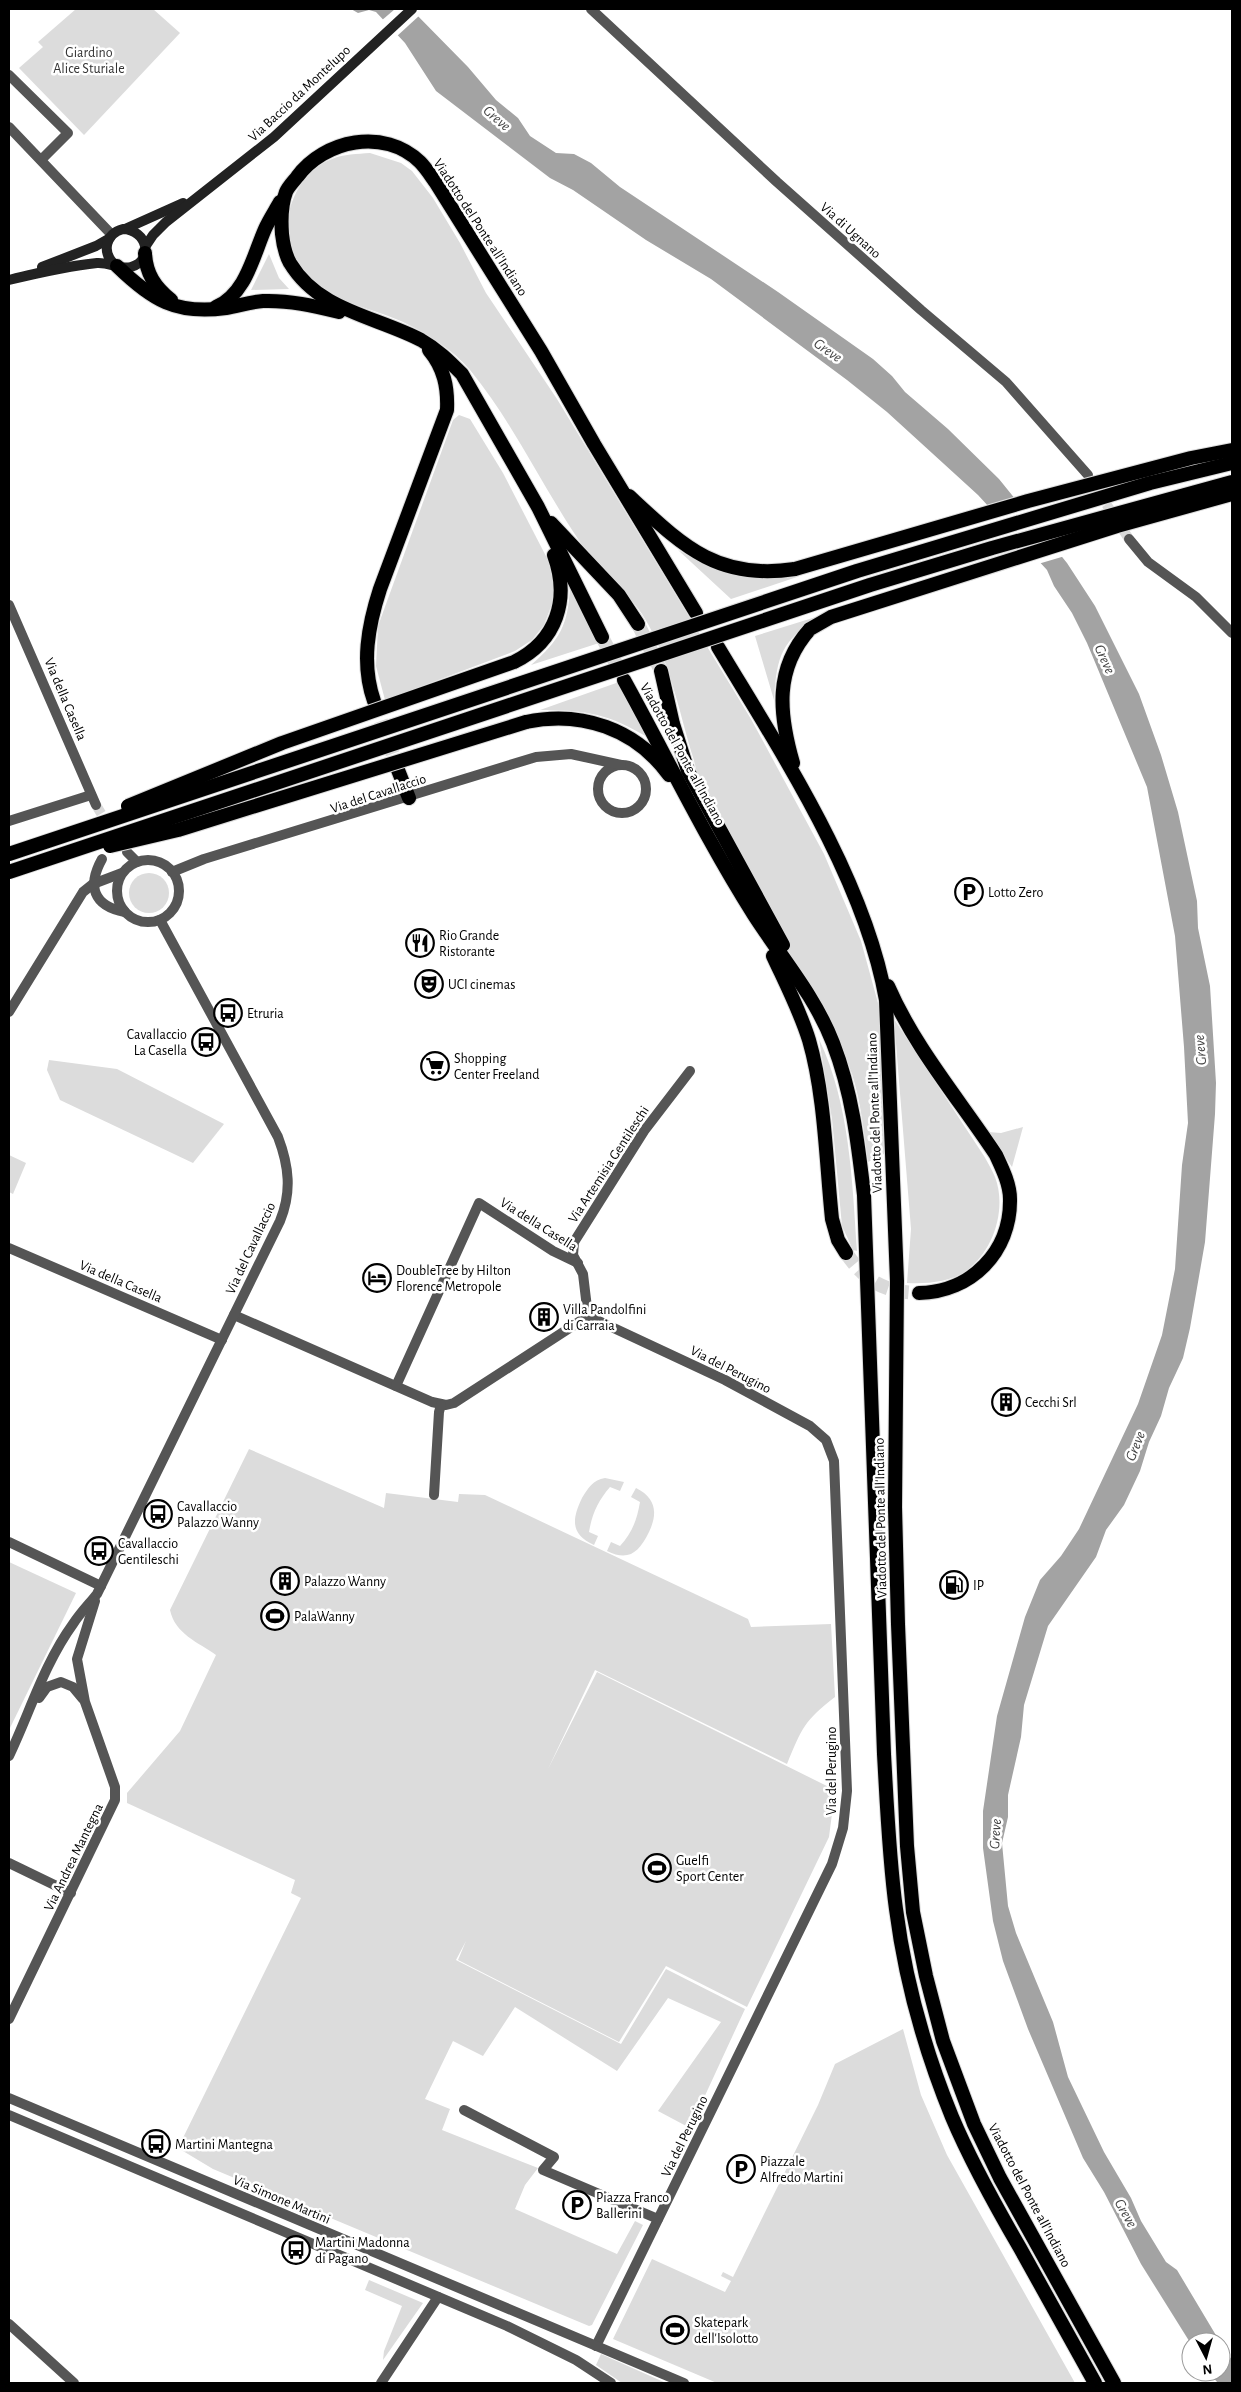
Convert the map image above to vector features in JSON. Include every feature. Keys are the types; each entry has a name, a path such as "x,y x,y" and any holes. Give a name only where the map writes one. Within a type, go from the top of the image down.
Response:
{"highway":[{"name":"Viadotto del Ponte all'Indiano","path":"602,637 538,507 462,374 449,361 421,340 362,317 323,298 310,287 289,261 283,244 281,225 286,191 305,166 318,155 347,143 376,142 405,152 420,162 441,192 541,351 618,485 696,613"},
{"path":"206,311 222,304 239,289 266,228 286,191"},
{"path":"145,250 146,266 156,287 173,302 186,310"},
{"path":"116,265 143,290 167,304 186,310 206,311 272,301 311,306 362,317"},
{"path":"374,702 367,663 371,619 380,589 447,410 446,382 442,368 421,340"},
{"path":"618,485 661,526 702,556 730,567 752,572 795,569 1038,498 1191,458 1232,450"},
{"path":"9,854 858,570 1140,486 1232,463"},
{"path":"15,870 870,585 992,548 1232,482"},
{"path":"797,781 787,742 782,708 788,663 794,650 810,629 832,617 933,584 1117,526 1232,494"},
{"path":"59,837 228,763 514,662 534,650 543,642 555,621 560,602 560,575 538,507"},
{"name":"Viadotto del Ponte all'Indiano","path":"538,507 582,558 619,595 638,624"},
{"name":"Viadotto del Ponte all'Indiano","path":"718,647 797,781 832,849 864,919 880,967 888,1035 897,1281 895,1508 904,1774 913,1912 926,1976 943,2041 974,2124 1009,2194 1114,2383"},
{"name":"Viadotto del Ponte all'Indiano","path":"661,671 672,724 688,771 761,902 833,1041 848,1087 860,1162 868,1298 885,1763 896,1910 906,1962 925,2038 940,2086 958,2131 995,2205 1095,2383"},
{"name":"Viadotto del Ponte all'Indiano","path":"624,680 754,915 809,996"},
{"path":"15,870 178,830 526,722 556,718 569,718 598,724 629,737 648,751 660,764 711,838"},
{"path":"398,770 409,798"},
{"path":"754,915 795,1001 810,1044 818,1081 832,1219 838,1240 846,1253"},
{"path":"880,967 901,1016 918,1045 996,1156 1004,1172 1010,1198 1003,1237 992,1257 978,1273 967,1281 945,1290 919,1293"}],"main road":[{"name":"Via Baccio da Montelupo","path":"10,280 78,265 100,263 133,267 143,259 145,250 153,235 166,222 274,137 337,76 412,9"},
{"name":"Via Baccio da Montelupo","path":"10,280 83,251 123,229 201,194"},
{"path":"123,229 140,235 145,250"},
{"path":"111,236 107,254 116,265"}],"street":[{"name":"Via di Ugnano","path":"591,9 784,188 942,329 1000,377 1034,412 1088,475"},
{"path":"10,80 68,134 41,160"},
{"path":"9,126 111,236"},
{"path":"1129,539 1152,566 1196,596 1232,633"},
{"name":"Via della Casella","path":"9,605 96,805"},
{"name":"Via del Cavallaccio","path":"172,872 219,855 409,798 536,757 571,754 636,769 646,782 645,798 634,810 619,812 605,805 598,791 602,776 593,760"},
{"path":"602,776 607,770 621,765"},
{"path":"9,821 91,795"},
{"path":"128,852 137,862"},
{"path":"9,1012 78,897 93,884 122,873 137,862 153,860 167,866 178,885 178,899 172,911 160,920 141,922 125,912 112,909 102,903 95,892 93,884 94,875 102,859"},
{"path":"122,873 116,889 117,897 125,912"},
{"name":"Via del Cavallaccio","path":"9,1756 45,1673 72,1624 99,1590 285,1209 289,1184 286,1162 278,1137 160,920"},
{"name":"Via Artemisia Gentileschi","path":"588,1316 584,1274 574,1255 574,1242 639,1139 690,1071"},
{"name":"Via della Casella","path":"396,1386 479,1203 553,1251 578,1263"},
{"name":"Via della Casella","path":"9,1248 222,1340"},
{"path":"234,1315 441,1405 454,1403 588,1316"},
{"name":"Via del Perugino","path":"588,1316 725,1380 810,1426 826,1440 834,1461 847,1791 841,1837 832,1864 596,2346"},
{"path":"434,1495 441,1405"},
{"path":"9,1542 99,1590"},
{"name":"Via Andrea Mantegna","path":"9,2019 114,1804 115,1796 112,1779 85,1702 76,1659 99,1590"},
{"name":"Via Andrea Mantegna","path":"27,1718 44,1689 54,1683 65,1682 70,1684 85,1702"},
{"path":"9,1863 71,1894"},
{"name":"Via Simone Martini","path":"9,2098 684,2383"},
{"path":"464,2110 554,2157 543,2170 658,2219"},
{"path":"9,2115 438,2297 553,2348 611,2383"},
{"path":"381,2383 438,2297"},
{"path":"9,2324 74,2383"}],"green space":[{"name":"Giardino Alice Sturiale","path":"76,9 153,9 180,33 84,135 19,68 43,47 38,42"},
{"path":"370,153 401,163 412,171 433,198 460,243 486,293 557,399 751,719 824,854 861,941 881,1014 886,1153 868,1162 858,1095 847,1060 794,968 723,820 702,787 668,670 642,614 587,552 557,507 502,414 470,370 439,343 412,326 356,305 326,291 313,282 293,254 287,227 293,199 300,186 320,165 332,159 346,155"},
{"path":"269,254 279,278 289,289 251,290"},
{"path":"459,415 470,419 503,473 549,562 554,587 552,604 544,625 532,640 515,651 385,700 376,666 378,626 453,420"},
{"path":"678,550 709,566 748,577 797,577 731,599"},
{"path":"570,587 599,643 531,665 549,648 561,631 567,612"},
{"path":"819,616 796,634 783,651 777,672 774,700 755,636"},
{"path":"619,682 649,738 635,730 597,715 572,711 540,710"},
{"path":"153,873 160,876 166,882 169,893 168,901 160,910 153,913 145,913 138,910 130,901 129,889 132,882 141,874"},
{"path":"894,1019 984,1156 995,1177 998,1189 999,1202 996,1228 984,1252 976,1262 960,1275 938,1282 907,1283 911,1229"},
{"path":"819,1039 837,1090 848,1143 857,1251 853,1250 842,1226 832,1119"},
{"path":"49,1060 117,1069 224,1124 193,1163 60,1100 47,1070"},
{"path":"1023,1127 1012,1167 988,1132 1001,1133"},
{"path":"9,1155 26,1163 13,1194 9,1192"},
{"path":"249,1449 384,1508 386,1493 458,1502 459,1494 485,1495 748,1619 751,1627 831,1624 835,1697 810,1719 796,1742 787,1764 595,1670 548,1769 597,1672 835,1790 829,1837 747,2007 666,1966 619,2042 458,1960 466,1941 456,1960 621,2044 666,1969 745,2009 690,2128 658,2111 721,2022 668,1998 617,2071 515,2007 483,2056 453,2041 425,2099 450,2109 442,2130 538,2168 525,2185 515,2209 617,2254 635,2221 643,2225 592,2325 589,2326 213,2169 178,2148 301,1898 291,1893 295,1880 127,1803 127,1793 180,1731 216,1655 188,1637 177,1625 170,1610"},
{"path":"605,1478 624,1482 620,1491 610,1487 596,1508 589,1532 598,1536 594,1545 586,1541 577,1531 575,1519 586,1491 591,1485"},
{"path":"636,1488 648,1496 653,1507 654,1519 649,1532 637,1550 632,1553 621,1555 607,1551 611,1542 620,1546 631,1531 636,1520 640,1502 631,1497"},
{"path":"9,1562 76,1593 9,1730"},
{"path":"903,2029 921,2095 947,2155 1075,2383 717,2383 613,2339 652,2259 725,2292 731,2281 721,2276 723,2272 733,2277 818,2105 835,2064"},
{"path":"369,2280 423,2303 383,2360 384,2351 402,2306 365,2290"},
{"path":"601,2354 666,2383 622,2383 596,2365"}],"water":[{"name":"Greve","path":"351,9 411,9 468,67 496,100 518,118 530,136 556,153 574,154 591,163 620,187 778,292 873,359 892,376 905,392 948,429 999,479 1067,563 1095,606 1139,694 1161,755 1178,812 1197,901 1198,928 1210,986 1216,1083 1205,1242 1183,1358 1169,1388 1161,1416 1149,1442 1140,1471 1124,1505 1106,1530 1096,1557 1048,1626 1024,1705 1021,1737 1008,1795 1008,1817 1002,1843 1008,1906 1016,1933 1053,2022 1068,2077 1104,2152 1131,2198 1141,2221 1166,2262 1177,2270 1214,2332 1184,2332 1141,2264 1104,2192 1083,2158 1028,2029 1003,1961 993,1921 983,1848 983,1811 997,1716 1025,1617 1040,1580 1061,1556 1079,1529 1138,1404 1162,1335 1175,1269 1182,1165 1188,1123 1184,1047 1175,936 1147,787 1087,643 1072,613 1054,586 1047,570 978,495 887,412 847,380 711,279 646,240 573,190 550,178 436,91 405,43 376,12 369,10 358,13"},
{"path":"1231,2359 1232,2383 1218,2383 1231,2382"}],"pier":[{"path":"395,9 414,9 420,15 396,37 381,21"},
{"path":"1015,497 1065,556 1038,564 984,506"}],"tunnel":[{"path":"1090,479 1129,539"},
{"path":"638,624 661,671"},
{"path":"602,637 624,679"},
{"path":"374,701 398,770"},
{"path":"96,805 118,841"},
{"path":"846,1253 853,1263 877,1284 886,1288 919,1293"}],"place":[{"name":"Lotto Zero","path":"969,892"},
{"name":"Rio Grande Ristorante","path":"420,943"},
{"name":"UCI cinemas","path":"429,984"},
{"name":"Etruria","path":"228,1013"},
{"name":"Cavallaccio La Casella","path":"206,1042"},
{"name":"Shopping Center Freeland","path":"435,1066"},
{"name":"DoubleTree by Hilton Florence Metropole","path":"377,1278"},
{"name":"Villa Pandolfini di Carraia","path":"544,1317"},
{"name":"Cecchi Srl","path":"1006,1402"},
{"name":"Cavallaccio Palazzo Wanny","path":"158,1514"},
{"name":"Cavallaccio Gentileschi","path":"99,1551"},
{"name":"Palazzo Wanny","path":"285,1581"},
{"name":"IP","path":"954,1585"},
{"name":"PalaWanny","path":"275,1616"},
{"name":"Guelfi Sport Center","path":"657,1868"},
{"name":"Martini Mantegna","path":"156,2144"},
{"name":"Piazzale Alfredo Martini","path":"741,2169"},
{"name":"Piazza Franco Ballerini","path":"577,2205"},
{"name":"Martini Madonna di Pagano","path":"296,2250"},
{"name":"Skatepark dell'Isolotto","path":"675,2330"}]}
